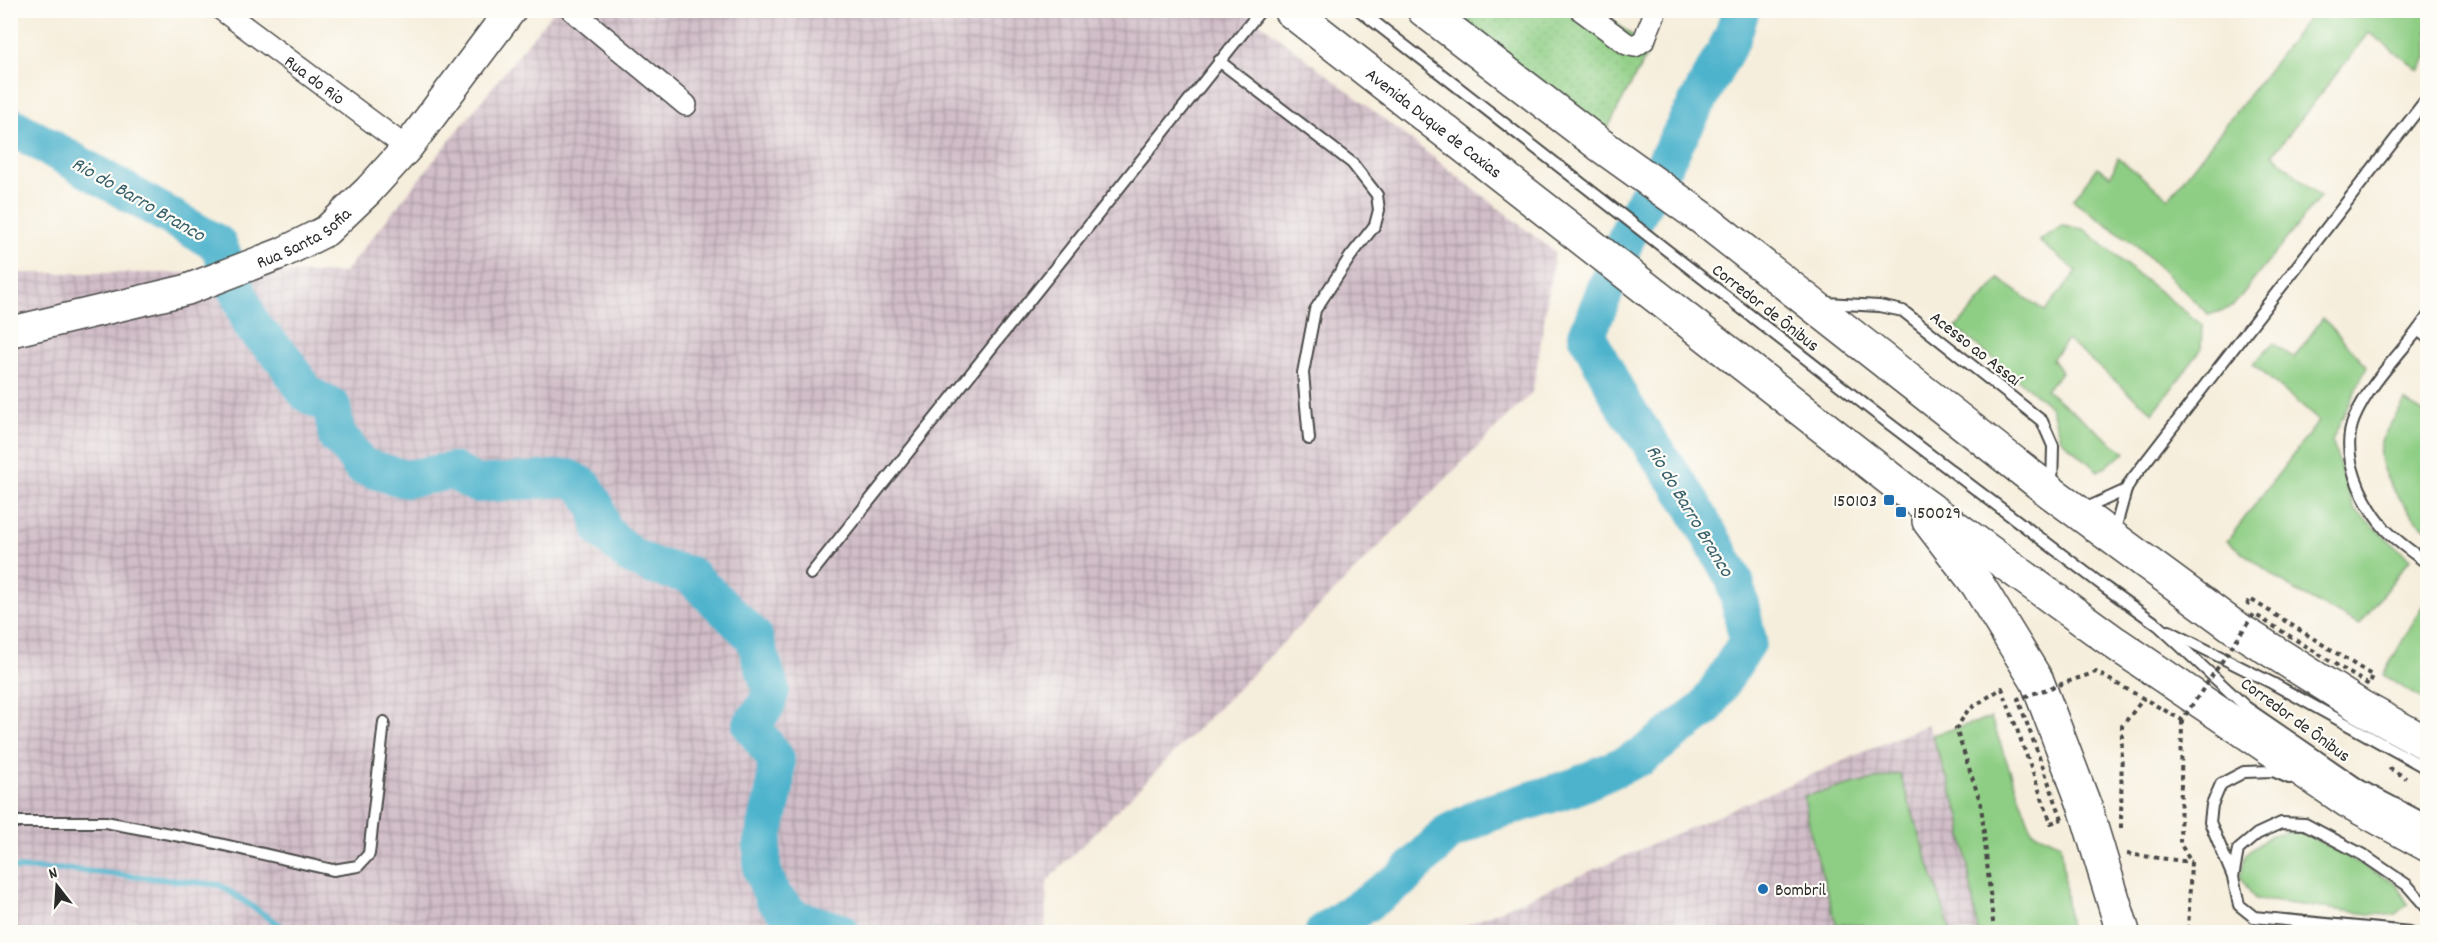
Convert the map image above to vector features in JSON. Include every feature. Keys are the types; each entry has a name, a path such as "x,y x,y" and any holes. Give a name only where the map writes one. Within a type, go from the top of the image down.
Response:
{"highway":[{"name":"Avenida Duque de Caxias","path":"1290,10 1908,493"},
{"path":"1424,10 1599,144 1701,217 2065,502 2233,626 2361,707 2427,744"},
{"path":"1908,493 2115,643 2348,801 2427,845"},
{"path":"1908,493 1978,585 2037,681 2085,807 2120,930"}],"street":[{"name":"Rua do Rio","path":"222,10 407,148"},
{"name":"Rua Santa Sofia","path":"10,332 186,290 282,253 326,231 368,191 407,148 511,10"},
{"path":"572,10 686,105"},
{"path":"1581,10 1617,38 1635,46 1644,40 1656,10"}],"lane":[{"path":"811,574 1261,10"},
{"name":"Corredor de Ônibus","path":"1359,10 1896,429 2158,625 2246,707 2361,786 2427,821"},
{"path":"1219,61 1352,163 1377,195 1379,210 1375,225 1350,257 1315,310 1303,373 1309,439"},
{"path":"2113,538 2126,490 2427,97"},
{"name":"Acesso ao Assaí","path":"1811,302 1879,306 1903,312 2024,406 2042,421 2054,446 2065,502"},
{"path":"2427,316 2372,388 2353,421 2349,444 2353,467 2364,501 2386,530 2427,564"},
{"path":"2418,330 2427,338"},
{"path":"2065,502 2126,490"},
{"name":"Corredor de Ônibus","path":"2158,625 2272,683 2427,769"},
{"path":"10,822 105,822 202,840 333,870 358,866 369,854 384,722"},
{"path":"2374,815 2273,771 2244,772 2221,784 2212,805 2210,822 2233,877 2239,905 2254,916 2410,933"},
{"path":"2233,877 2238,850 2257,834 2281,823 2305,824 2363,855 2407,885 2427,909"}],"path":[{"path":"2188,933 2191,862 2180,843 2182,720 2254,614 2369,685 2373,676 2250,599"},
{"path":"1994,933 1981,804 1956,729 1968,710 2002,688 2051,823 2062,819 2018,699 2096,672 2182,720"},
{"path":"2121,830 2122,726 2144,698"},
{"path":"2120,853 2191,862"}],"shaded area":[{"path":"554,10 1245,11 1555,252 1533,391 1047,881 1045,932 11,932 10,273 344,273"},
{"path":"1928,724 2000,932 1450,932"}],"green space":[{"path":"1449,11 1600,11 1650,49 1605,133"},
{"path":"2314,11 2427,11 2427,58 2419,70 2369,33 2273,154 2320,197 2232,307 2209,315 2136,245 2073,200 2097,167 2111,176 2118,158 2169,198"},
{"path":"2062,226 2084,229 2202,325 2201,350 2153,413 2067,340 2052,359 2061,372 2046,390 2125,453 2098,471 2060,438 2051,407 1956,328 1999,279 2045,311 2077,271 2039,241"},
{"path":"2323,318 2367,366 2332,440 2354,509 2410,559 2359,625 2294,590 2227,541 2319,421 2253,364 2273,343 2294,358"},
{"path":"2405,401 2427,415 2427,530 2402,502 2382,465 2381,442"},
{"path":"2427,598 2427,702 2383,675"},
{"path":"1991,718 2032,831 2061,844 2070,932 1978,932 1960,816 1932,735"},
{"path":"1900,774 1951,932 1869,932 1864,925 1836,924 1811,835 1804,796"},
{"path":"2290,831 2305,833 2396,884 2408,904 2394,915 2369,914 2255,899 2240,877 2246,854 2271,835"}],"waterway":[{"name":"Rio do Barro Branco","path":"1324,932 1403,878 1448,833 1486,814 1574,787 1641,757 1705,709 1748,641 1735,581 1691,502 1622,402 1587,335 1632,224 1732,38 1741,10"},
{"name":"Rio do Barro Branco","path":"10,125 218,244 252,326 283,358 307,394 332,407 337,437 346,445 361,466 405,479 453,471 476,484 568,478 585,487 597,509 602,530 631,556 653,566 690,575 754,637 771,690 766,706 751,725 776,759 775,788 762,845 762,870 773,897 794,918 841,932"},
{"path":"10,868 74,870 220,885 290,932"}],"place":[{"name":"150103","path":"1889,500"},
{"name":"150029","path":"1901,512"},
{"name":"Bombril","path":"1763,889"}]}
